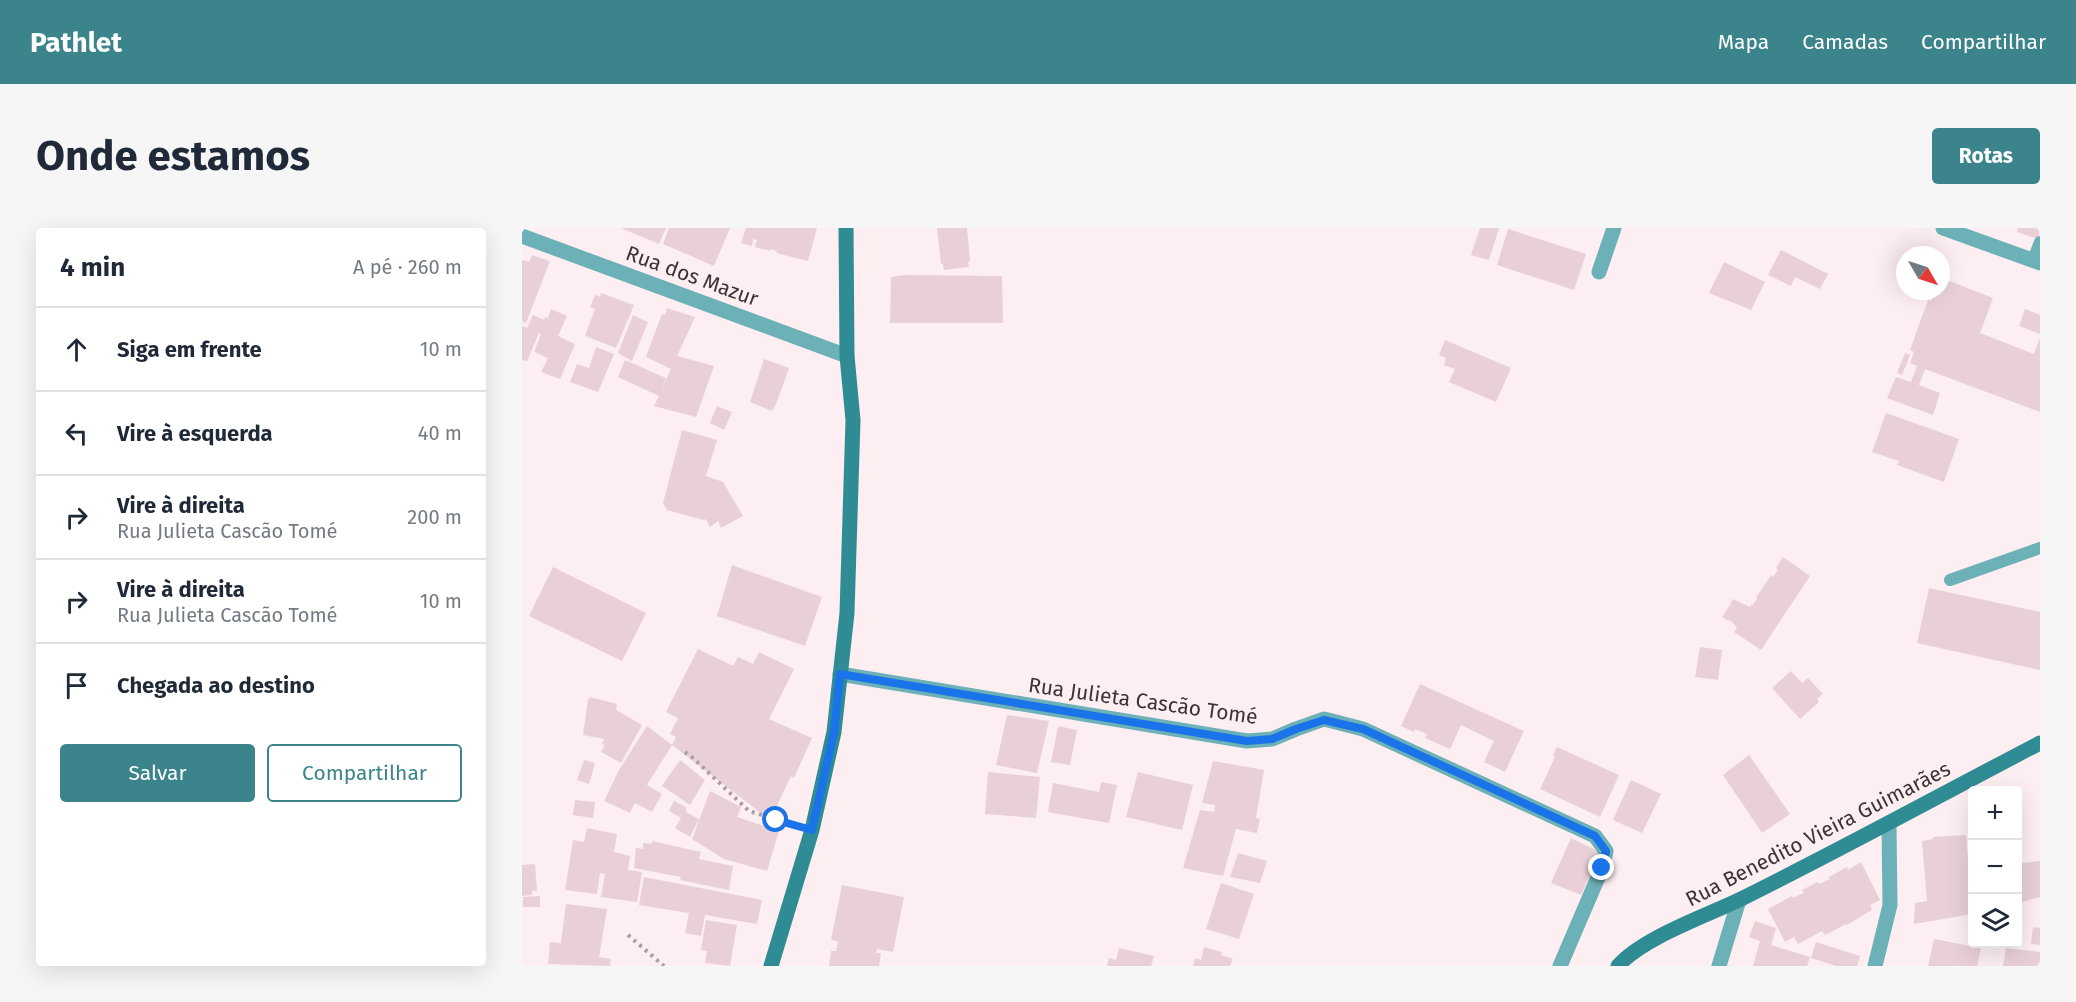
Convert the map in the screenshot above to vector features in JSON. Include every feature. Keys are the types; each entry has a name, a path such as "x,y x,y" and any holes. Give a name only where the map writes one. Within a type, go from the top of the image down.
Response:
{"main road":[{"path":"771,966 812,830 834,732 847,613 853,420 847,356 846,228"},
{"name":"Rua Benedito Vieira Guimarães","path":"1618,966 1640,946 1738,900 1889,824 2040,743"}],"street":[{"path":"1599,272 1614,228"},
{"path":"1946,228 2036,262"},
{"name":"Rua dos Mazur","path":"522,236 847,356"},
{"name":"Rua Julieta Cascão Tomé","path":"840,674 1247,741 1272,739 1324,720 1363,729 1595,836 1606,851 1602,868 1559,963 1560,966"},
{"path":"1875,966 1890,905 1889,824"},
{"path":"1719,966 1738,900"}],"lane":[{"path":"2036,262 2040,242"},
{"path":"1950,580 2040,548"}],"path":[{"path":"685,753 749,811 812,830"},
{"path":"628,935 664,966"}],"building":[{"path":"621,228 666,228 659,244"},
{"path":"669,228 730,228 714,266 663,244"},
{"path":"746,228 817,228 808,261 776,253 777,251 770,249 770,251 755,247 757,240 753,239 752,246 741,243"},
{"path":"937,228 967,228 969,267 944,270 941,264"},
{"path":"1480,228 1499,228 1489,260 1471,255"},
{"path":"2018,228 2040,228 2038,239 2017,232"},
{"path":"1508,229 1586,254 1574,290 1497,265"},
{"path":"1781,250 1828,274 1820,289 1795,277 1791,286 1768,275"},
{"path":"532,255 550,261 526,323 522,321 522,260 529,262"},
{"path":"1724,262 1765,282 1751,310 1709,293"},
{"path":"905,275 1002,276 1003,323 890,323 891,277"},
{"path":"1950,281 1993,298 1980,333 2034,354 2040,338 2040,412 1925,369 1919,385 1940,393 1933,415 1887,398 1896,377 1911,382 1917,366 1910,363 1914,352 1910,350 1928,300 1950,300"},
{"path":"601,293 634,305 616,348 585,336 595,309 590,307 595,295 600,297"},
{"path":"667,308 695,317 677,356 714,366 696,417 654,406 659,396 618,377 625,360 666,378 661,391 671,369 646,357 662,314 665,315"},
{"path":"551,309 567,316 558,336 575,344 560,379 541,372 548,358 534,352 541,334 539,333 527,361 522,360 522,326 527,328 533,315 544,320 545,317 548,318"},
{"path":"2025,309 2040,315 2040,334 2019,326"},
{"path":"633,315 648,322 632,361 618,353"},
{"path":"1445,340 1511,368 1496,402 1449,382 1455,369 1444,365 1446,358 1439,355"},
{"path":"596,347 614,354 598,392 570,382 577,364 589,368"},
{"path":"1905,353 1910,355 1902,375 1897,373"},
{"path":"764,359 789,368 772,411 750,402"},
{"path":"717,406 732,412 724,430 710,423"},
{"path":"1886,413 1959,439 1944,482 1897,465 1899,461 1872,452"},
{"path":"682,430 717,440 706,476 723,482 743,516 721,528 718,521 710,527 706,519 667,510 663,503"},
{"path":"1783,557 1810,576 1761,650 1734,632 1737,627 1730,620 1722,617 1730,605 1734,606 1730,604 1733,599 1750,607 1753,605 1771,575 1773,577 1778,570 1776,568"},
{"path":"732,565 822,597 805,646 717,616"},
{"path":"553,567 646,613 622,661 529,616"},
{"path":"1929,588 2040,612 2040,670 1917,643"},
{"path":"1700,647 1722,650 1718,680 1695,677"},
{"path":"698,649 733,666 738,657 753,664 759,652 794,669 769,719 812,738 794,778 791,776 770,820 672,745 676,737 670,734 678,718 666,712"},
{"path":"1791,671 1802,683 1808,678 1823,694 1817,699 1819,702 1800,719 1772,688"},
{"path":"1420,684 1524,731 1505,772 1484,762 1494,741 1461,725 1450,749 1425,738 1427,734 1415,729 1414,732 1401,726"},
{"path":"590,697 617,704 616,710 642,725 621,763 601,752 605,745 602,744 604,739 583,735"},
{"path":"1007,715 1049,721 1037,773 996,765"},
{"path":"647,726 672,745 647,785 662,794 652,812 635,803 630,813 604,801 619,770"},
{"path":"1058,726 1077,730 1070,765 1051,762"},
{"path":"1557,747 1619,775 1600,817 1540,789 1555,757 1553,756"},
{"path":"1749,755 1790,814 1762,833 1723,775"},
{"path":"584,760 595,763 589,784 577,780"},
{"path":"680,760 705,780 690,805 662,786"},
{"path":"1213,761 1264,770 1256,818 1260,819 1257,833 1236,829 1223,876 1183,868 1200,810 1214,812 1215,805 1202,803"},
{"path":"988,772 1040,777 1036,818 985,814"},
{"path":"1138,772 1193,785 1182,830 1126,817"},
{"path":"1631,780 1661,794 1642,833 1613,820"},
{"path":"1101,782 1117,785 1109,823 1048,812 1053,783 1099,792"},
{"path":"710,791 741,807 737,817 779,831 767,871 724,859 692,839"},
{"path":"575,800 595,802 593,818 573,815"},
{"path":"674,801 686,807 686,812 699,819 690,837 675,828 681,818 669,811"},
{"path":"587,828 617,834 614,852 630,856 628,870 642,872 637,902 601,897 605,874 600,873 597,894 565,890 573,840 584,842"},
{"path":"1966,835 1968,915 1914,924 1915,903 1927,901 1922,841 1933,839 1933,837"},
{"path":"1571,838 1600,852 1581,895 1551,883"},
{"path":"652,841 701,852 699,859 733,866 729,890 680,880 681,877 634,868 636,848 643,849 643,843 652,844"},
{"path":"1238,853 1267,861 1260,883 1230,877"},
{"path":"2040,861 2040,897 2022,902 2022,878 2022,863"},
{"path":"1861,862 1880,900 1870,905 1872,910 1825,935 1822,931 1798,944 1794,937 1785,942 1768,909 1792,896 1793,898 1804,893 1802,890 1830,879 1829,877 1847,867 1848,870"},
{"path":"535,864 537,891 532,891 532,895 522,896 522,865"},
{"path":"644,877 762,900 757,924 705,915 701,936 685,933 689,913 639,905"},
{"path":"1221,883 1254,894 1239,939 1206,929"},
{"path":"842,885 904,897 893,952 877,949 876,953 881,953 879,966 829,966 831,951 836,951 838,941 831,940"},
{"path":"540,896 540,907 523,907 523,897"},
{"path":"566,904 607,909 599,957 611,959 610,966 548,964 550,942 561,943"},
{"path":"706,920 737,925 730,966 705,963 707,951 701,950"},
{"path":"1755,921 1776,928 1771,945 1810,957 1807,966 1753,966 1760,941 1749,937"},
{"path":"2033,927 2040,928 2040,945 2031,944"},
{"path":"1934,939 1968,946 1968,948 1981,948 1977,966 1928,966"},
{"path":"1816,942 1860,956 1857,966 1836,966 1811,958"},
{"path":"1204,947 1222,952 1221,955 1233,959 1230,966 1193,966 1195,958 1201,960"},
{"path":"1119,948 1154,956 1151,966 1107,966 1109,958 1116,960"},
{"path":"2006,948 2040,952 2040,966 2003,966"}],"route":[{"path":"776,820 812,830 834,732 840,674 1247,741 1272,739 1324,720 1363,729 1595,836 1606,851 1602,868"}]}
